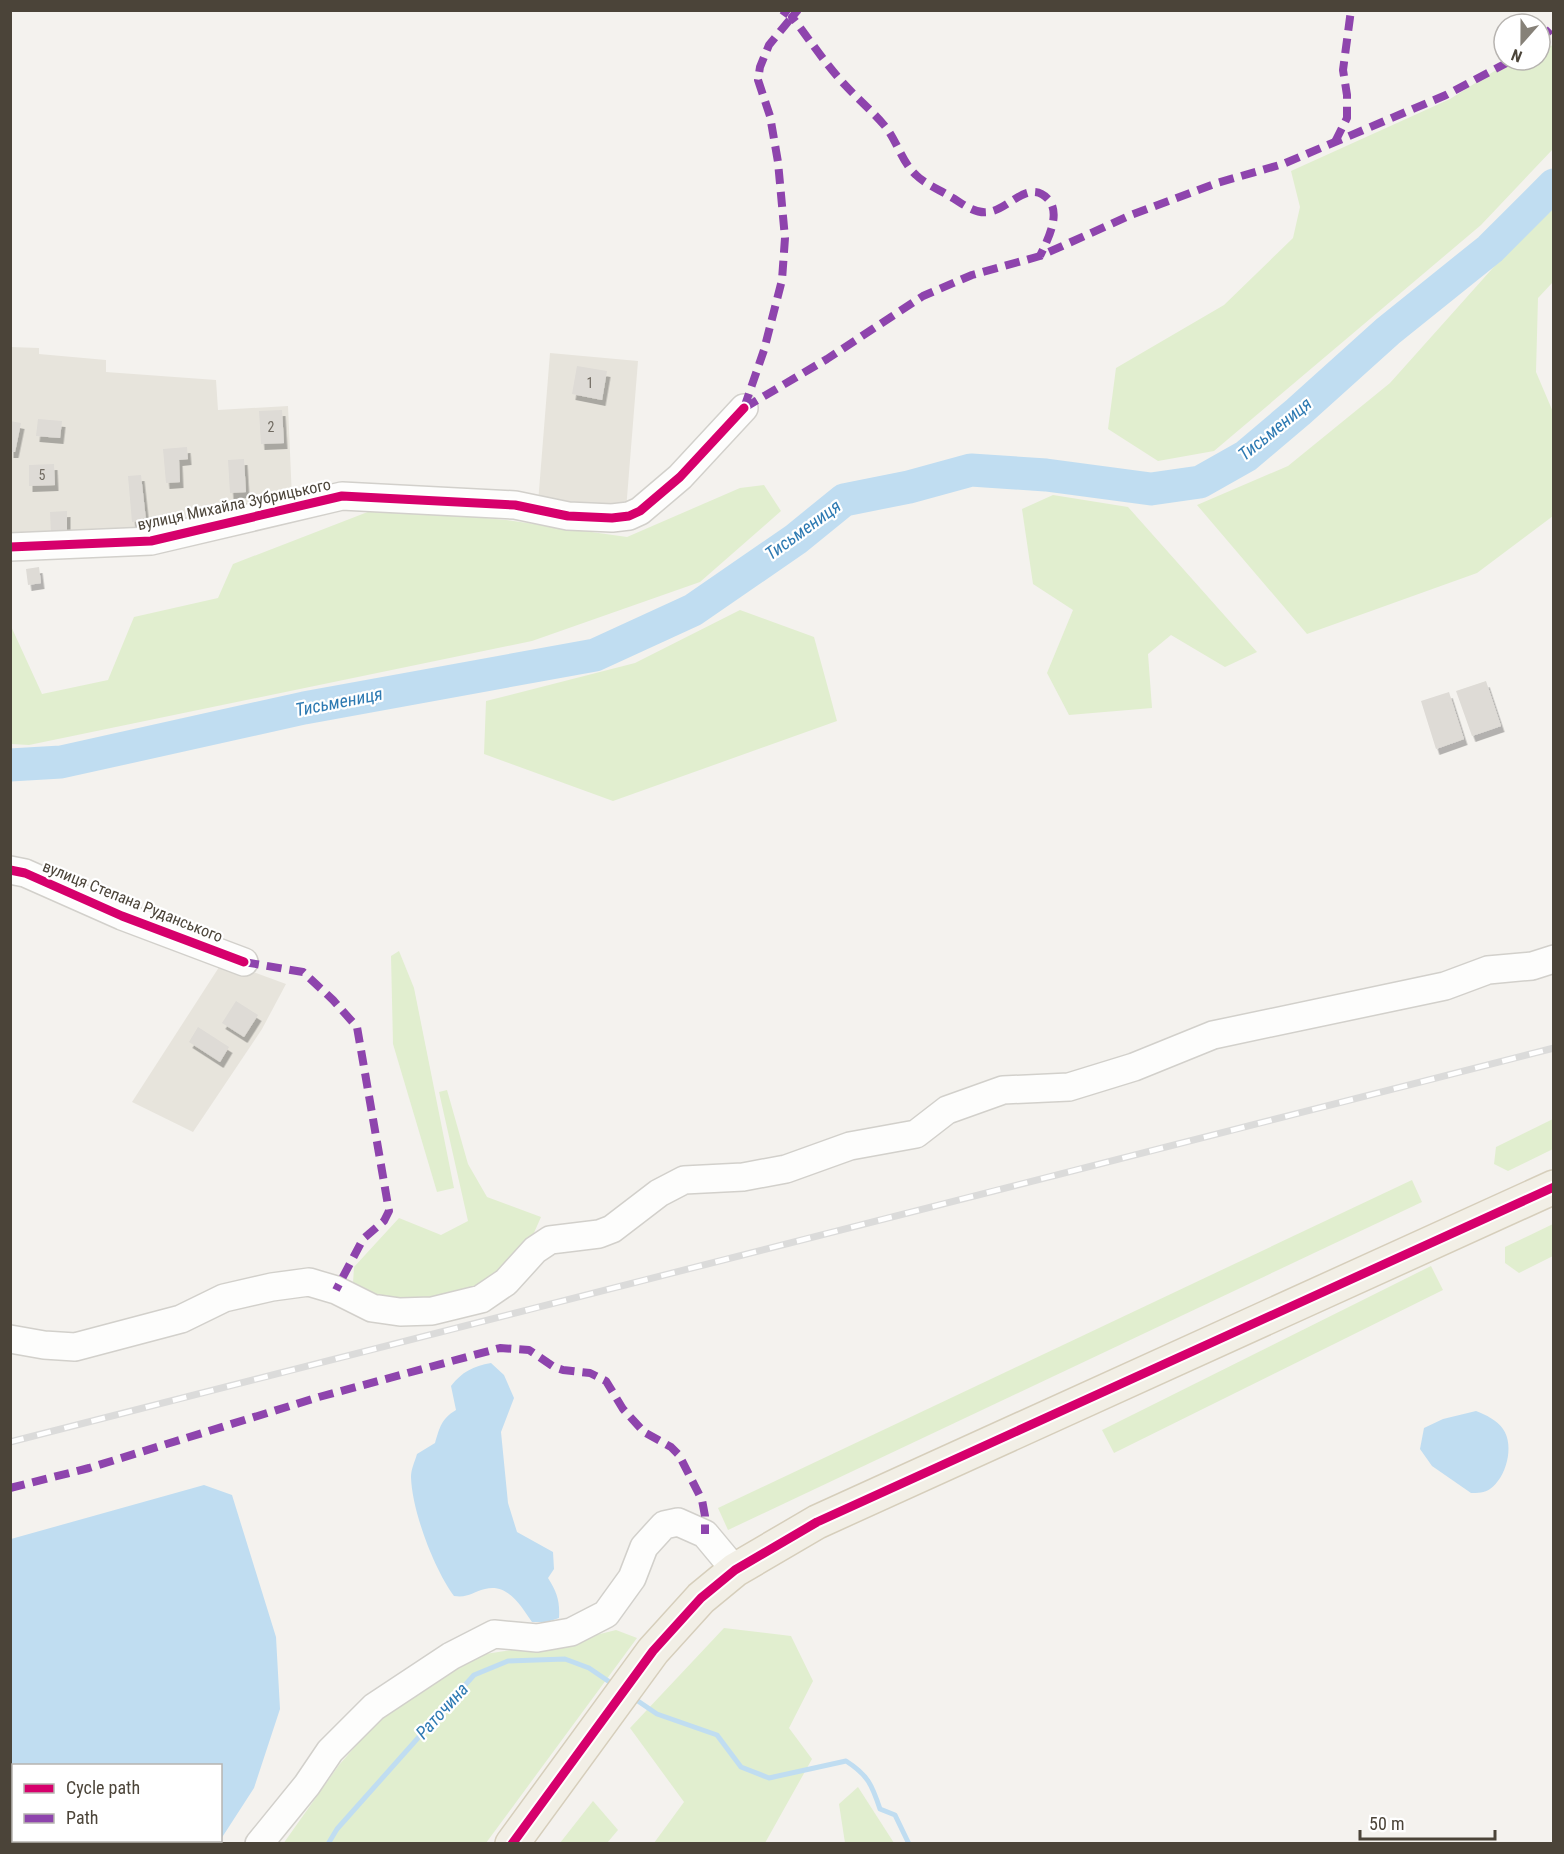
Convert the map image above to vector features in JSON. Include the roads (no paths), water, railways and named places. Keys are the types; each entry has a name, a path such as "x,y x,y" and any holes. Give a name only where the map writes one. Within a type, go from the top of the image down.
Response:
{"main road":[{"path":"512,1844 653,1652 701,1598 735,1570 817,1522 1554,1187"}],"street":[{"name":"вулиця Михайла Зубрицького","path":"10,547 151,541 342,496 515,505 568,516 612,518 630,516 640,511 680,477 744,408"},
{"name":"вулиця Степана Руданського","path":"10,870 25,873 122,916 244,962"},
{"path":"10,1339 44,1345 75,1347 181,1319 224,1298 272,1287 309,1282 336,1290 372,1308 400,1312 432,1311 481,1299 506,1282 535,1250 550,1240 599,1234 612,1229 659,1193 684,1180 743,1177 786,1169 850,1146 916,1134 947,1110 1003,1089 1069,1086 1134,1067 1213,1035 1445,986 1488,970 1532,966 1554,959"},
{"path":"259,1844 308,1785 330,1751 374,1707 451,1656 494,1634 537,1638 571,1632 606,1614 632,1578 644,1547 663,1525 678,1522 705,1534 735,1570"}],"water":[{"path":"491,1363 504,1375 514,1398 501,1432 508,1503 517,1532 553,1552 554,1569 548,1578 557,1597 559,1618 547,1622 532,1622 513,1597 500,1589 485,1589 467,1595 454,1596 446,1585 425,1539 415,1506 412,1491 412,1468 417,1454 435,1443 444,1420 456,1410 451,1386 468,1370"},
{"path":"1476,1411 1501,1426 1507,1436 1508,1453 1504,1470 1496,1484 1486,1491 1471,1493 1432,1466 1420,1449 1424,1428 1443,1419"},
{"path":"204,1485 232,1495 276,1637 280,1709 254,1788 222,1837 222,1764 12,1764 12,1842 219,1842 218,1844 11,1843 11,1539"}],"waterway":[{"name":"Тисьмениця","path":"10,765 61,762 304,708 595,655 693,610 796,539 844,500 909,487 971,470 1046,475 1151,489 1200,482 1246,456 1388,331 1490,249 1554,185"},
{"name":"Раточина","path":"328,1844 337,1829 474,1675 508,1661 565,1659 589,1668 614,1685"},
{"name":"Раточина","path":"632,1697 657,1714 717,1735 741,1767 769,1778 846,1761 868,1781 880,1809 895,1815 909,1844"}],"railway":[{"path":"10,1442 1554,1048"}]}
